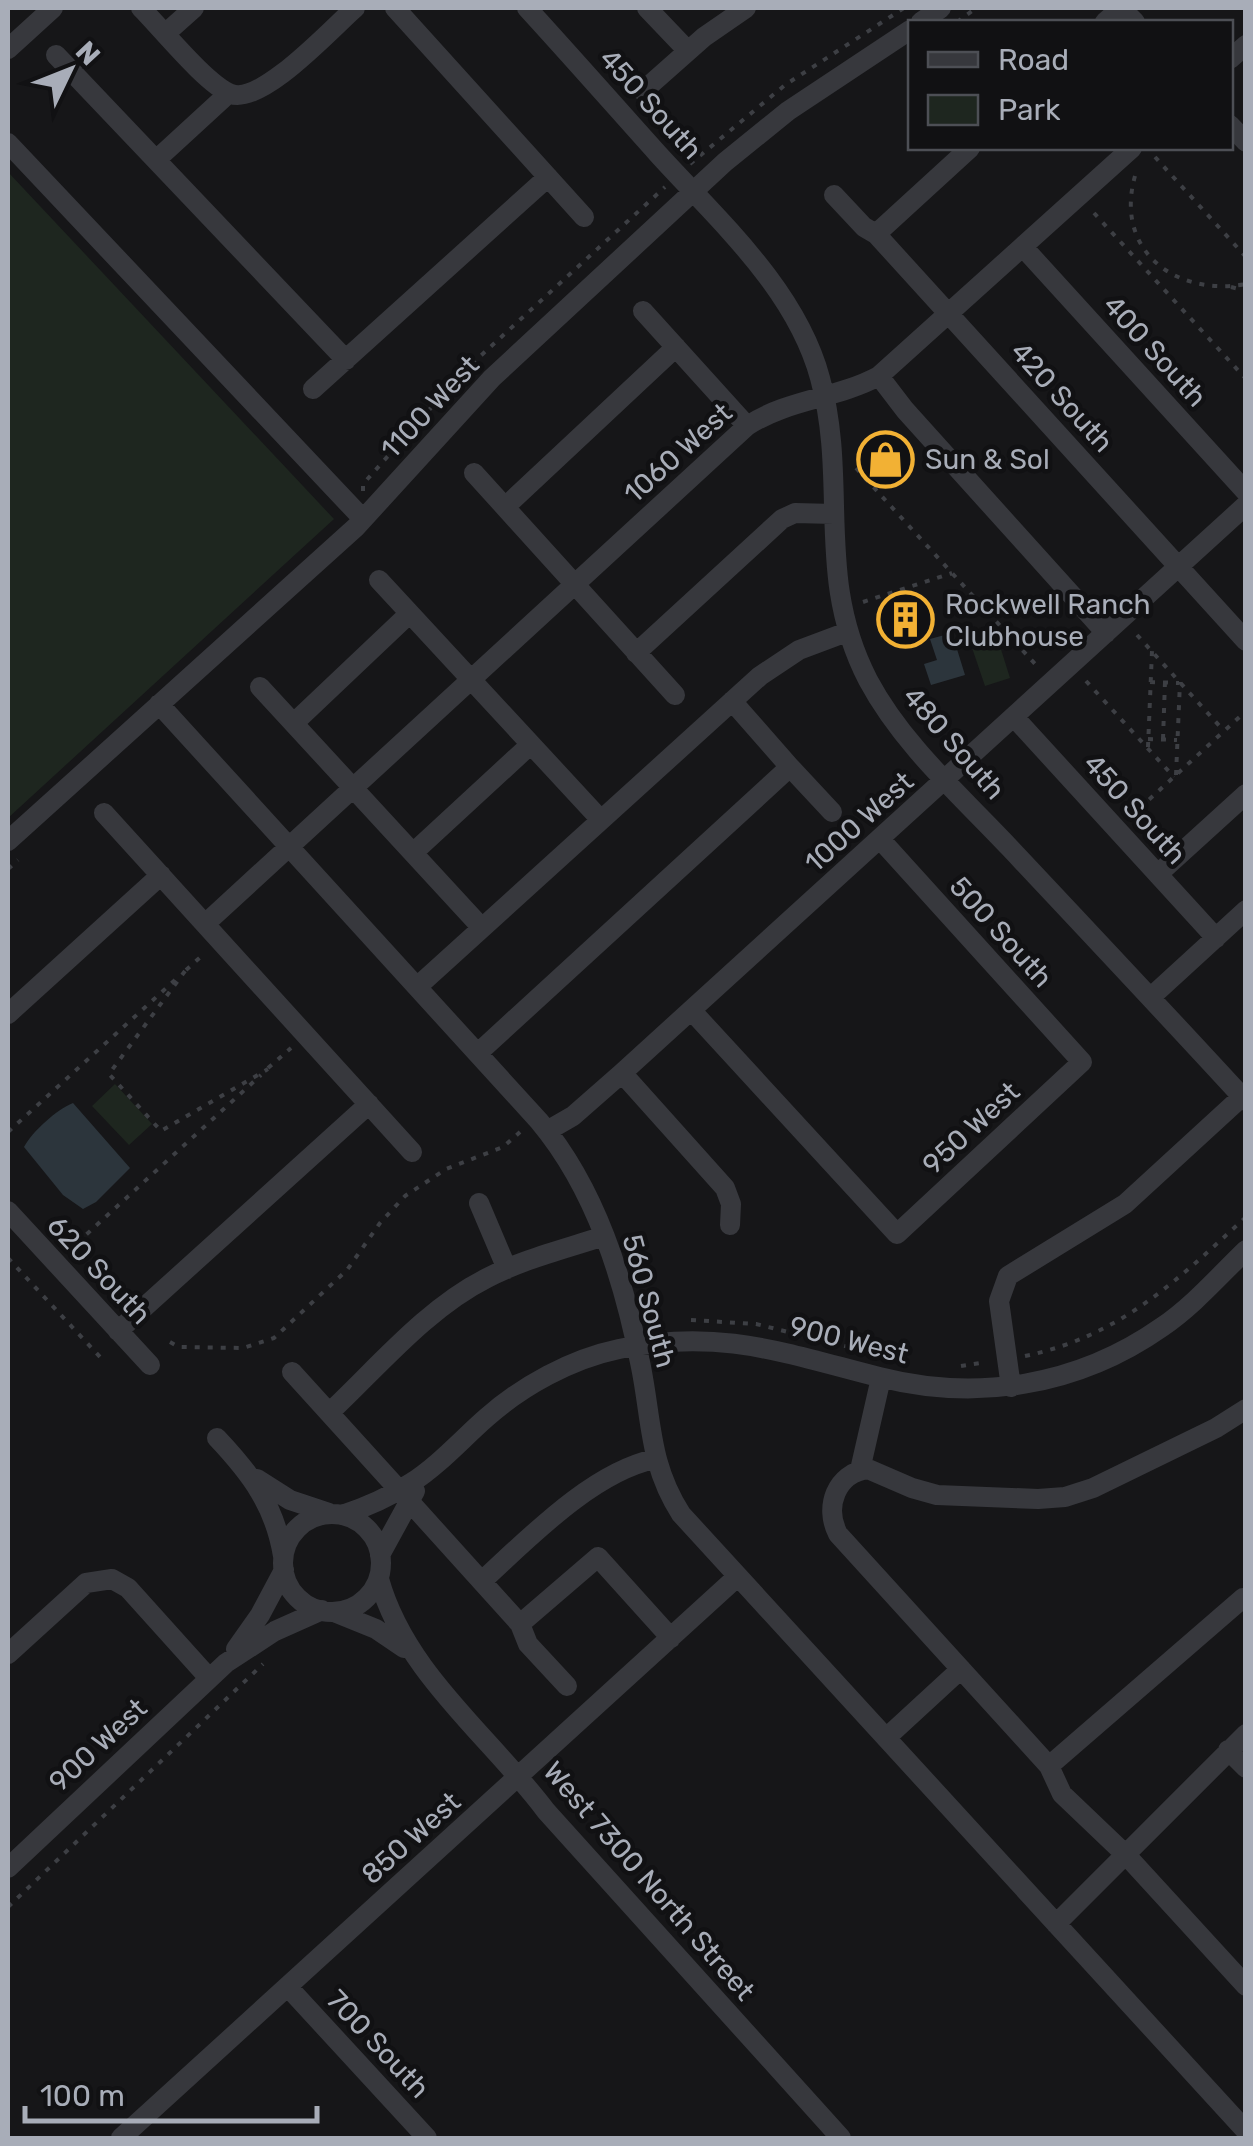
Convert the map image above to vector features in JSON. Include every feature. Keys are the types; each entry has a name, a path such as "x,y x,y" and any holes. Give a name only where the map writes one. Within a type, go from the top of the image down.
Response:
{"street":[{"path":"8,49 53,8"},
{"path":"141,8 219,88 232,94 249,94 269,85 356,8"},
{"path":"166,33 194,8"},
{"path":"395,8 584,217"},
{"name":"450 South","path":"528,8 693,192"},
{"path":"648,8 688,51"},
{"path":"643,91 746,8"},
{"name":"1100 West","path":"8,841 363,520 492,378 693,192 788,110 908,31"},
{"path":"56,54 346,360"},
{"path":"156,160 232,94"},
{"path":"8,143 363,520"},
{"path":"876,234 968,150"},
{"name":"1060 West","path":"205,924 747,426 782,406 862,385 878,376 1130,150"},
{"path":"313,389 548,177"},
{"name":"480 South","path":"693,192 779,293 804,338 824,394 832,440 836,578 847,632 882,704 946,780 1244,1097"},
{"name":"420 South","path":"834,195 864,228 876,234 1243,634"},
{"name":"400 South","path":"1023,247 1246,492"},
{"path":"643,311 747,426"},
{"path":"505,507 676,347"},
{"path":"878,376 1106,633"},
{"path":"474,473 675,695"},
{"name":"1000 West","path":"548,1131 622,1073 1246,505"},
{"path":"636,652 782,519 795,513 834,514"},
{"path":"379,580 601,820"},
{"path":"294,722 410,614"},
{"path":"417,987 732,701 788,656 847,632"},
{"path":"260,687 482,928"},
{"path":"732,701 832,812"},
{"name":"560 South","path":"159,704 548,1131 577,1176 604,1236 628,1306 655,1459 680,1514 1246,2130"},
{"name":"450 South","path":"1014,717 1216,938"},
{"path":"414,852 530,745"},
{"path":"478,1053 790,767"},
{"path":"1158,874 1246,794"},
{"path":"104,813 412,1152"},
{"name":"500 South","path":"880,839 1082,1062"},
{"path":"8,1014 161,875"},
{"path":"1151,998 1246,910"},
{"name":"950 West","path":"692,1010 897,1234 1082,1062"},
{"path":"622,1073 725,1188 731,1204 730,1225"},
{"path":"1010,1386 999,1300 1008,1276 1125,1204 1244,1097"},
{"path":"118,1331 368,1104"},
{"path":"479,1203 507,1268"},
{"name":"620 South","path":"8,1211 150,1366"},
{"path":"329,1413 444,1306 469,1288 507,1268 604,1236"},
{"name":"900 West","path":"380,1555 404,1496 435,1466 487,1417 526,1389 586,1359 636,1346 686,1340 733,1341 881,1378 944,1389 1010,1386 1078,1370 1138,1343 1187,1308 1246,1250"},
{"path":"292,1372 520,1624 528,1644 566,1686"},
{"path":"860,1470 881,1378"},
{"path":"1246,1409 1216,1428 1093,1488 1064,1496 1038,1499 936,1494 912,1488 876,1470 860,1470 846,1478 832,1499 834,1526 1050,1766 1062,1794 1127,1856 1246,1986"},
{"path":"217,1438 251,1475 290,1500 364,1525 378,1544 380,1555 378,1578 366,1598 346,1610 328,1611 301,1600 293,1592 275,1521 251,1475"},
{"path":"482,1582 570,1504 622,1472 655,1459"},
{"path":"284,1564 286,1547 299,1527 319,1516 404,1496"},
{"path":"520,1624 598,1558 671,1638"},
{"name":"900 West","path":"226,1663 263,1611 284,1564"},
{"name":"850 West","path":"121,2138 737,1577"},
{"path":"8,1654 79,1588 103,1578 128,1588 209,1678"},
{"name":"West 7300 North Street","path":"378,1578 392,1620 416,1659 828,2134"},
{"path":"1050,1766 1243,1598 1246,1601"},
{"name":"900 West","path":"8,1868 226,1663 274,1630 328,1611"},
{"name":"West 7300 North Street","path":"328,1611 376,1629 416,1659"},
{"path":"886,1738 961,1669"},
{"path":"1056,1924 1246,1734"},
{"path":"1228,1750 1246,1768"},
{"name":"700 South","path":"288,1987 428,2138"}],"path":[{"path":"1155,157 1246,256"},
{"path":"1135,176 1130,213 1147,252 1175,277 1195,285 1246,288"},
{"path":"1094,213 1246,379"},
{"path":"856,468 1036,665"},
{"path":"863,602 952,573"},
{"path":"1136,635 1224,731"},
{"path":"1148,748 1152,651"},
{"path":"1086,681 1175,776"},
{"path":"1150,682 1180,682"},
{"path":"1162,740 1165,682"},
{"path":"1175,776 1180,682"},
{"path":"1126,821 1246,712"},
{"path":"1148,739 1177,740"},
{"path":"8,1132 220,940"},
{"path":"184,971 108,1074 161,1131 268,1069"},
{"path":"76,1243 306,1034"},
{"path":"170,1342 179,1347 242,1348 274,1338 348,1270 380,1223 405,1196 446,1169 503,1148 520,1132"},
{"path":"8,1258 100,1357"},
{"path":"8,1907 271,1656"}],"green space":[{"path":"8,172 334,519 8,818"},
{"path":"994,627 1010,678 985,686 968,636"},
{"path":"115,1084 152,1124 129,1145 92,1106"}],"shaded area":[{"path":"952,633 965,675 931,685 924,664 937,660 930,639"},
{"path":"73,1103 130,1168 96,1202 83,1209 63,1195 24,1147 45,1122"}],"place":[{"name":"Sun & Sol","path":"886,459"},
{"name":"Rockwell Ranch Clubhouse","path":"906,620"}]}
